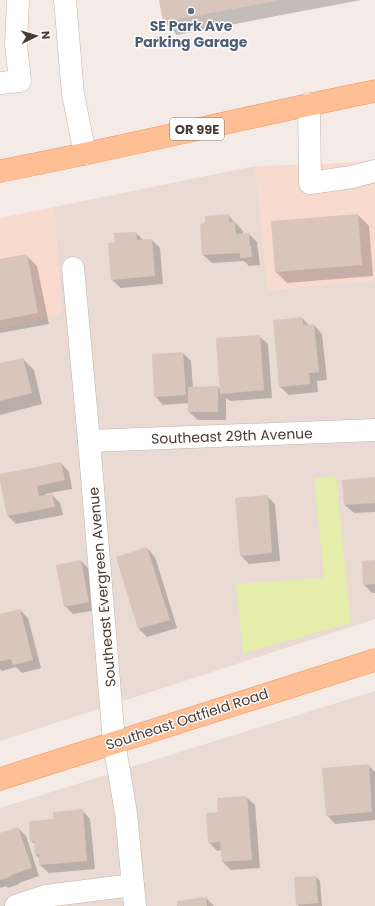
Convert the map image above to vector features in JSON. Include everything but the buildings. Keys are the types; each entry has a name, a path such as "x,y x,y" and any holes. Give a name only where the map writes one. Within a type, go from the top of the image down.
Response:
{"main road":[{"name":"OR 99E","path":"0,171 85,154 308,104 375,91"},
{"name":"Southeast Oatfield Road","path":"0,779 375,660"}],"street":[{"path":"0,83 20,80 16,45 18,0"},
{"path":"65,0 73,94 85,154"},
{"path":"308,104 310,182 352,177 375,171"},
{"name":"Southeast Evergreen Avenue","path":"73,268 114,742 126,813 135,906"},
{"name":"Southeast 29th Avenue","path":"89,441 375,430"},
{"path":"16,906 46,896 133,885"}],"shaded area":[{"path":"375,159 375,280 268,290 255,166 327,164"},
{"path":"255,166 268,290 375,280 375,619 0,741 0,328 62,314 54,207"},
{"path":"54,207 62,314 0,328 0,218"},
{"path":"375,691 375,906 0,906 0,808"}],"green space":[{"path":"336,476 351,623 243,653 236,584 324,578 314,478"}],"place":[{"name":"SE Park Ave Parking Garage","path":"191,11"}]}
